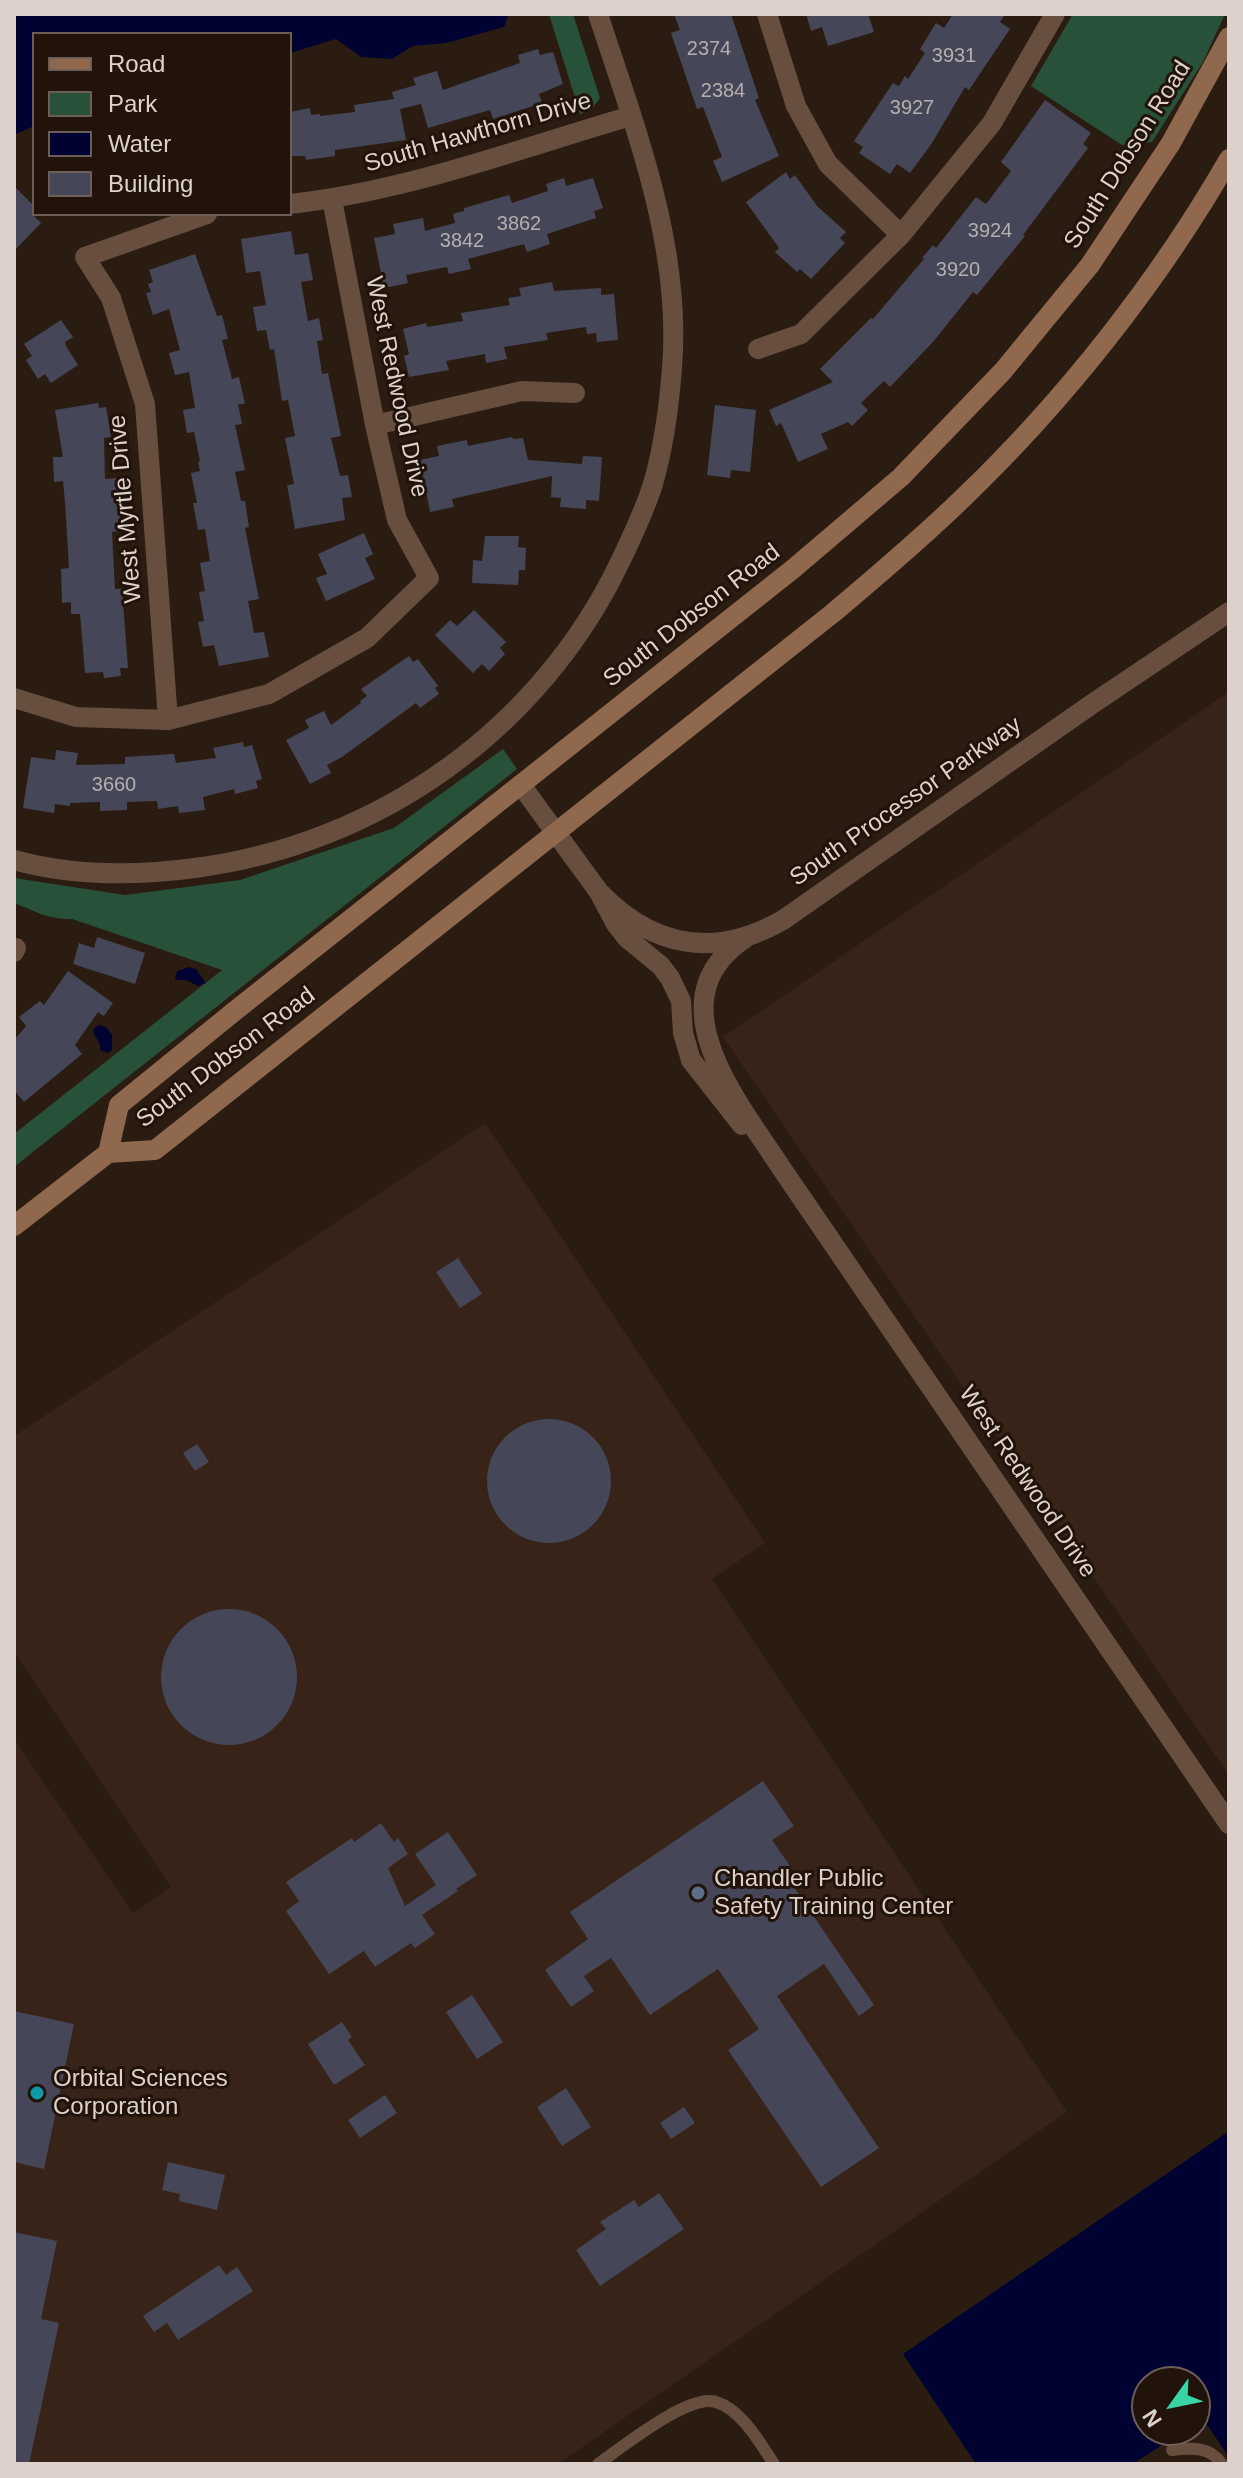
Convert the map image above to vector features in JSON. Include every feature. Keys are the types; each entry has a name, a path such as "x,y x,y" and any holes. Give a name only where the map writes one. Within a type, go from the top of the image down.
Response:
{"main road":[{"name":"South Dobson Road","path":"1229,37 1171,143 1090,265 1003,371 901,477 847,524 119,1105 108,1153 155,1150 833,613 912,546 1035,423 1102,342 1187,227 1229,159"},
{"path":"14,1226 108,1153"}],"street":[{"path":"14,860 61,868 135,873 243,861 295,846 382,810 457,763 513,714 559,663 599,602 652,486 668,410 672,364 671,280 656,202 598,14"},
{"path":"767,14 796,106 828,164 901,235"},
{"path":"758,349 801,334 901,235 992,123 1055,14"},
{"name":"South Hawthorn Drive","path":"292,204 413,182 631,116"},
{"name":"West Redwood Drive","path":"168,720 269,694 367,638 429,578 397,520 375,425 332,199"},
{"name":"West Myrtle Drive","path":"168,720 145,404 111,298 85,257 201,216"},
{"path":"375,425 522,391 575,393"},
{"name":"South Processor Parkway","path":"599,892 640,927 665,937 701,944 744,939 783,920 1229,612"},
{"path":"14,698 76,717 168,720"},
{"name":"West Redwood Drive","path":"521,785 599,892 616,924 627,938 661,966 677,989 685,1045 700,1073 782,1169"},
{"name":"West Redwood Drive","path":"744,939 728,951 711,972 704,996 705,1020 717,1065 782,1169 1229,1824"}],"lane":[{"path":"598,2464 672,2415 701,2400 717,2402 749,2425 774,2464"},
{"path":"1172,2450 1196,2447 1216,2455 1222,2464"}],"shaded area":[{"path":"1229,692 1229,1775 723,1037"},
{"path":"485,1123 765,1543 712,1579 1067,2112 558,2464 14,2464 14,1739 133,1913 171,1887 14,1651 14,1436"}],"green space":[{"path":"549,14 573,14 600,98 591,110 580,114"},
{"path":"1073,14 1225,14 1203,62 1152,142 1122,145 1031,86"},
{"path":"503,749 517,769 14,1167 14,1134 222,970 72,919 49,916 14,903 14,878 125,895 240,880 394,828"}],"water":[{"path":"14,14 509,14 504,27 446,43 413,46 392,59 361,57 336,39 292,52 292,32 32,32 32,127 14,135"},
{"path":"189,967 196,969 206,983 198,986 186,980 175,980 177,971"},
{"path":"98,1025 106,1027 112,1035 112,1050 108,1053 100,1050 93,1030"},
{"path":"1229,2131 1229,2457 1211,2431 1211,2366 1131,2366 1131,2446 1161,2446 1133,2464 976,2464 903,2354"}],"building":[{"path":"674,14 731,14 759,98 755,100 779,156 722,182 713,161 722,157 703,107 697,109 671,33 680,30"},
{"path":"806,14 868,14 874,32 828,46 822,27 811,31"},
{"path":"953,14 1005,14 1000,22 1010,29 969,90 965,87 910,173 897,164 890,174 859,153 863,147 854,141 893,83 899,86 905,76 908,79 925,53 920,49 936,23 944,28"},
{"path":"538,49 540,55 553,52 563,84 539,94 542,103 493,119 490,110 428,128 421,104 400,109 406,140 335,150 335,156 306,160 305,156 292,156 292,112 310,108 311,115 320,116 355,112 354,105 394,99 392,92 416,85 413,78 437,71 443,90 520,63 518,55"},
{"path":"1045,100 1091,133 1083,144 1088,148 1025,236 977,295 973,292 933,342 890,387 884,381 861,403 868,410 852,426 848,422 821,434 828,449 798,462 781,423 776,426 769,410 833,382 820,369 873,319 976,197 986,204 1011,171 1001,162"},
{"path":"786,172 790,179 795,175 817,206 846,232 840,238 845,243 811,279 800,269 797,272 775,252 779,248 746,202"},
{"path":"564,178 566,186 593,178 603,208 594,211 596,218 547,234 550,244 527,252 524,244 468,259 471,269 449,274 447,267 406,275 408,283 384,288 374,238 395,234 393,224 423,218 425,231 455,223 453,214 464,211 464,208 509,195 512,203 548,191 546,184"},
{"path":"14,186 32,204 32,216 41,223 14,251"},
{"path":"291,231 295,255 308,253 313,280 301,282 308,321 319,318 323,340 317,341 322,374 328,373 341,436 331,438 340,476 348,475 352,497 342,498 345,520 295,529 287,485 294,484 285,438 295,436 288,400 282,401 274,349 270,350 266,330 257,331 253,307 266,305 260,271 246,273 241,239"},
{"path":"195,254 217,316 222,315 228,339 222,340 232,379 239,377 245,404 238,404 242,424 235,425 245,470 235,472 241,501 245,501 249,527 245,528 259,599 248,601 254,633 264,632 269,657 219,666 214,645 203,647 198,622 204,621 199,592 205,591 200,563 210,561 205,529 198,530 193,503 197,503 191,473 200,471 200,461 194,432 187,433 183,410 195,408 189,372 175,375 169,353 180,350 169,309 153,315 146,293 151,292 148,284 153,282 149,270"},
{"path":"552,282 554,291 601,288 601,295 614,294 618,340 597,342 596,333 587,334 586,327 546,333 548,340 504,347 507,359 486,363 485,354 446,361 449,370 409,377 404,356 409,354 403,329 426,323 427,327 463,321 461,313 510,305 508,298 521,296 519,288"},
{"path":"61,320 73,337 65,342 78,365 51,383 45,374 38,379 26,360 32,356 24,344"},
{"path":"98,403 99,408 106,407 111,437 104,438 105,479 117,478 121,531 112,532 115,589 122,589 128,668 120,668 121,676 104,678 103,672 85,673 80,614 71,614 71,602 62,603 61,569 69,568 65,502 63,481 54,482 53,457 63,457 55,410"},
{"path":"715,405 756,410 750,472 731,470 730,478 707,475"},
{"path":"512,437 523,438 528,460 582,464 583,456 602,457 599,501 586,500 586,509 560,507 561,498 551,497 552,476 452,499 454,507 430,512 420,460 439,456 437,446 467,440 468,446"},
{"path":"364,533 373,554 365,558 375,579 326,601 316,578 327,574 318,554"},
{"path":"485,536 519,536 518,547 526,548 525,570 519,570 518,585 472,583 473,560 482,561"},
{"path":"474,610 506,642 500,648 505,654 489,671 482,664 473,673 435,635 450,620 457,626"},
{"path":"409,656 413,662 418,659 438,686 435,688 439,694 420,708 416,703 327,765 331,773 310,784 286,740 309,728 305,720 324,711 331,725 367,696 361,689"},
{"path":"243,742 244,747 252,745 262,779 256,781 258,788 235,794 234,789 203,797 205,810 179,813 178,806 158,809 157,801 127,802 127,810 100,811 100,802 70,803 70,806 55,804 54,813 23,808 31,757 55,760 56,750 78,753 76,765 125,764 125,757 174,754 176,763 216,758 213,748"},
{"path":"97,937 145,953 135,984 73,964 79,943 94,948"},
{"path":"68,971 113,1003 104,1016 98,1012 75,1045 82,1054 24,1102 14,1090 14,1040 26,1026 19,1017 40,1001 44,1005"},
{"path":"458,1258 482,1294 460,1308 436,1272"},
{"path":"549,1419 573,1423 593,1437 607,1457 611,1481 607,1505 593,1525 573,1539 549,1543 525,1539 505,1525 491,1505 487,1481 491,1457 505,1437 525,1423"},
{"path":"197,1444 209,1462 195,1471 183,1453"},
{"path":"229,1609 255,1614 277,1629 292,1651 297,1677 292,1703 277,1725 255,1740 229,1745 203,1740 181,1725 166,1703 161,1677 166,1651 181,1629 203,1614"},
{"name":"Chandler Public Safety Training Center","path":"763,1781 794,1826 772,1840 792,1869 785,1874 874,2005 859,2016 824,1964 777,1996 879,2148 821,2187 728,2050 759,2029 718,1969 650,2015 611,1958 584,1976 594,1991 571,2007 545,1970 588,1939 570,1912"},
{"path":"381,1823 394,1842 398,1838 408,1854 388,1868 405,1906 436,1885 415,1854 448,1832 477,1875 422,1915 435,1934 415,1948 411,1943 375,1967 364,1951 329,1974 286,1911 299,1901 286,1882 352,1838 354,1842"},
{"path":"472,1995 503,2042 477,2059 446,2012"},
{"name":"Orbital Sciences Corporation","path":"14,2011 74,2024 44,2169 14,2162"},
{"path":"342,2022 352,2037 348,2040 365,2065 334,2085 308,2044"},
{"path":"566,2088 591,2127 562,2146 537,2107"},
{"path":"385,2095 397,2113 360,2138 348,2120"},
{"path":"684,2107 695,2123 671,2139 660,2123"},
{"path":"168,2162 225,2175 217,2210 179,2201 180,2194 162,2190"},
{"path":"659,2193 684,2229 600,2286 576,2250 606,2229 600,2222 634,2200 639,2207"},
{"path":"14,2232 57,2241 41,2319 59,2323 29,2464 14,2464"},
{"path":"219,2265 226,2275 237,2267 253,2291 178,2340 167,2323 154,2332 143,2316"}],"place":[{"name":"Chandler Public Safety Training Center","path":"698,1893"},
{"name":"Orbital Sciences Corporation","path":"37,2093"}]}
